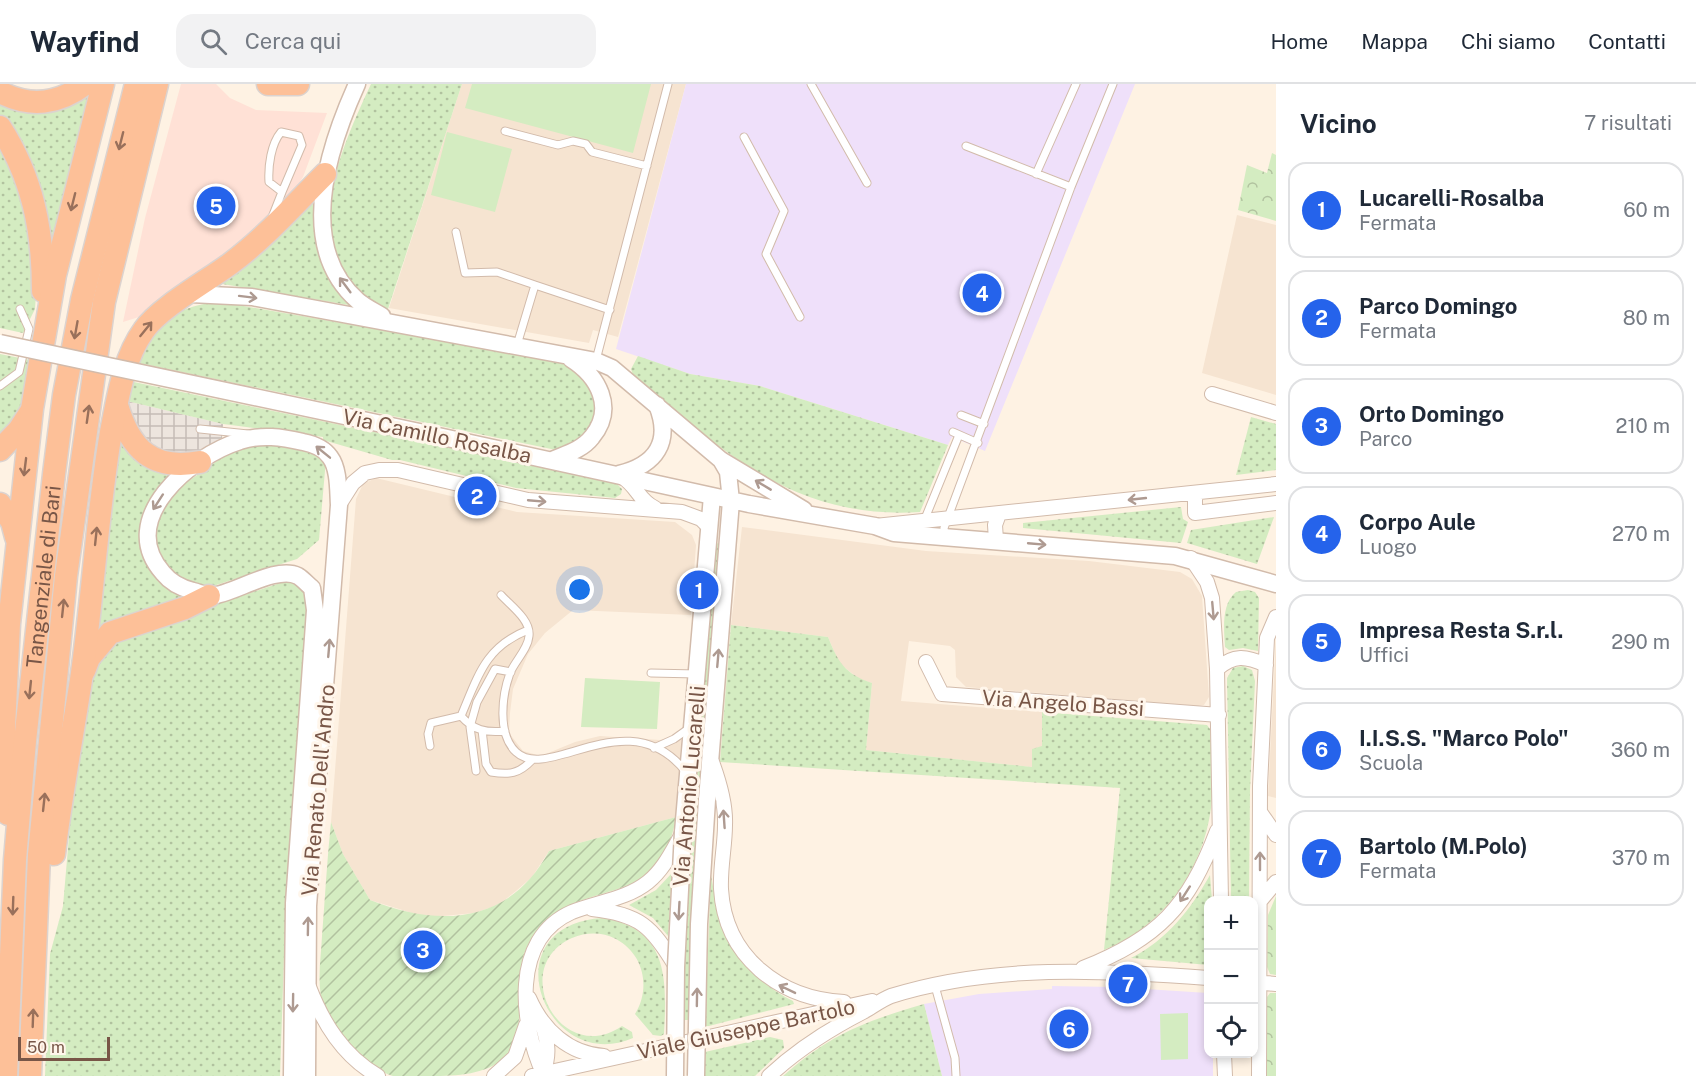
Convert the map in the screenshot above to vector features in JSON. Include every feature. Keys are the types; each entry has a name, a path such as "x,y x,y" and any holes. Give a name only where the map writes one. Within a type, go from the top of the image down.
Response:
{"highway":[{"path":"0,92 25,102 41,103 73,94 85,84"},
{"path":"15,860 6,801 4,728 16,538 44,331 55,275 103,84"},
{"name":"Tangenziale di Bari","path":"6,1076 15,860 25,741 64,395 82,300 136,84"},
{"name":"Tangenziale di Bari","path":"30,1076 39,855 66,576 102,314 157,84"},
{"path":"268,84 298,84"},
{"path":"0,127 20,163 36,206 43,261 44,331"},
{"path":"36,937 48,905 63,784 81,678 100,498 117,404 132,349 145,328 163,311 190,294 271,232 325,174"},
{"path":"117,404 124,430 134,445 146,455 170,464 200,462"},
{"path":"0,450 19,430 32,409"},
{"path":"0,504 12,522 16,538"},
{"path":"81,678 89,658 110,633 185,608 209,596"}],"street":[{"path":"357,84 346,108 325,174 323,231 328,256 342,282 358,301 390,321"},
{"path":"190,294 252,297 596,361 612,368 721,460 813,515"},
{"name":"Via Camillo Rosalba","path":"0,343 618,474 731,501 875,526 894,533 924,528 945,537 1191,558"},
{"path":"552,460 577,450 592,437 603,418 603,397 594,377 562,354"},
{"path":"1212,394 1276,413"},
{"path":"618,474 642,466 656,453 663,441 663,421 657,405"},
{"path":"209,596 183,588 164,575 155,563 147,533 150,514 169,487 200,462 226,447 260,437"},
{"name":"Via Renato Dell'Andro","path":"260,437 300,441 323,449 330,456 335,468 339,505 308,906 307,1076"},
{"name":"Via Antonio Lucarelli","path":"696,1076 699,924 731,501 728,472 721,460"},
{"path":"339,505 353,483 365,473 398,470 528,500 691,514 709,532 728,538"},
{"path":"618,474 633,483 646,504 658,510"},
{"path":"924,528 948,519 1276,484"},
{"path":"1195,493 1195,513 1276,503"},
{"name":"Via Antonio Lucarelli","path":"675,1076 676,967 683,832 699,674 712,496"},
{"path":"996,540 995,525 999,514"},
{"path":"1191,558 1276,584"},
{"path":"1191,558 1208,582 1212,598 1219,716 1221,896"},
{"name":"Via Renato Dell'Andro","path":"209,596 277,575 297,576 312,588 315,610 294,903 292,1076"},
{"path":"1258,950 1267,638 1276,617"},
{"path":"1217,669 1233,658 1247,657 1266,665"},
{"name":"Via Angelo Bassi","path":"926,662 942,694 1219,716"},
{"path":"711,759 726,824 721,891 730,928 739,945 769,979 788,990 819,1000 864,1003"},
{"path":"1260,812 1276,835"},
{"path":"1078,970 1119,954 1146,938 1169,916 1194,881 1220,823"},
{"path":"538,1075 549,1058 548,1043 534,1021 527,992 528,968 538,940 559,921 572,913 646,884 658,874 683,832"},
{"path":"1260,901 1276,882"},
{"path":"587,908 619,912 645,925 659,939 676,967"},
{"path":"769,1076 827,1030 889,997 935,986 1004,976 1078,970 1204,978"},
{"path":"1258,982 1276,984"},
{"path":"308,985 324,1022 339,1042 356,1061 378,1076"},
{"name":"Viale Giuseppe Bartolo","path":"538,1075 889,997"},
{"path":"1257,1004 1259,1076"},
{"path":"534,1021 576,1049 592,1055 618,1057"},
{"path":"494,1076 515,1057 534,1021"},
{"path":"1224,1058 1225,1076"}],"lane":[{"path":"596,361 668,84"},
{"path":"811,84 867,183"},
{"path":"1036,174 1076,84"},
{"path":"945,537 944,528 978,443 1071,188 1113,84"},
{"path":"505,130 558,145 573,141 586,144 592,152 647,166"},
{"path":"271,232 272,214 296,166 302,145 299,136 281,132 276,138 268,172 269,182 282,192"},
{"path":"744,137 784,211 766,254 800,317"},
{"path":"966,146 1071,188"},
{"path":"456,232 465,273 497,272 610,310"},
{"path":"517,345 535,285"},
{"path":"0,386 19,372 29,329 20,309"},
{"path":"961,415 984,424"},
{"path":"200,429 260,437"},
{"path":"924,528 956,433 978,443"},
{"path":"501,595 526,623 529,636 511,672 505,700 505,731 508,742 518,754 532,759 553,759 584,747 610,741 632,741 654,748 671,757 688,774"},
{"path":"461,716 483,662 508,638 528,630"},
{"path":"476,771 470,727 477,702 495,669 511,672"},
{"path":"651,673 699,674"},
{"path":"461,716 470,727 505,731"},
{"path":"430,746 428,734 431,723 461,716"},
{"path":"654,748 674,740 692,726"},
{"path":"482,730 486,764 491,772 509,775 523,769 532,759"},
{"path":"935,986 955,1058 956,1076"}],"shaded area":[{"path":"181,84 216,84 230,98 256,110 327,113 303,177 291,196 259,230 142,316 123,322 145,218"},
{"path":"462,84 686,84 618,337 593,330 589,343 389,308"},
{"path":"686,84 1135,84 985,451 952,437 948,445 760,386 690,374 616,349"},
{"path":"1237,215 1276,225 1276,395 1202,373"},
{"path":"127,401 223,424 222,438 202,451 166,455 138,436"},
{"path":"376,478 517,512 675,522 692,535 696,545 691,615 573,610 545,633 528,654 513,689 510,713 509,733 523,751 541,756 575,742 600,736 660,740 671,737 682,729 676,817 549,851 532,877 516,891 498,905 475,913 432,917 370,900 343,854 331,822 356,499 363,484"},
{"path":"742,527 926,551 1089,561 1180,572 1192,579 1202,596 1209,697 1204,705 1198,706 966,687 956,677 955,650 950,646 909,641 901,701 1042,712 1042,747 1032,767 866,750 872,683 859,679 839,663 828,637 731,625"},
{"path":"1276,638 1276,798 1268,796"},
{"path":"1052,986 1114,987 1204,993 1204,1058 1213,1058 1213,1076 942,1076 924,1004 979,994 1052,989"}],"green space":[{"path":"371,84 462,84 388,309 366,298 354,287 339,265 331,240 329,214 340,159"},
{"path":"472,84 651,84 633,153 465,108"},
{"path":"91,93 50,259 0,118 0,100"},
{"path":"447,132 512,149 495,212 431,195"},
{"path":"0,140 30,209 38,266 35,309 23,333 0,328"},
{"path":"1272,153 1276,155 1276,221 1238,210 1247,165 1267,173"},
{"path":"317,192 317,221 355,306 216,283"},
{"path":"204,304 232,304 555,360 575,368 586,378 598,412 584,438 556,450 134,362 146,341 162,324 182,311"},
{"path":"0,354 30,360 20,415 0,444"},
{"path":"638,356 690,374 760,386 948,445 920,512 875,512 835,505 797,492 763,475 697,430 633,375 631,369"},
{"path":"129,381 615,482 622,489 621,494 615,498 516,488 392,460 323,440 323,437 223,424 127,401"},
{"path":"1251,417 1276,424 1276,470 1236,475"},
{"path":"118,429 176,471 142,545 195,599 90,643"},
{"path":"265,443 292,447 326,459 319,540 297,559 210,587 192,585 169,571 156,548 156,517 176,490 231,451"},
{"path":"1181,507 1183,519 1188,522 1181,543 1023,528 1023,523"},
{"path":"1274,517 1257,564 1187,543 1191,530"},
{"path":"716,543 720,544 709,698 702,698"},
{"path":"286,581 302,586 310,601 285,926 280,1076 45,1076 50,954 63,906 77,744 93,660 116,638"},
{"path":"1248,590 1255,592 1259,598 1258,651 1243,648 1229,650 1225,647 1224,633 1224,618 1228,603 1236,592"},
{"path":"731,625 828,637 844,666 855,676 872,683 866,750 1032,767 1032,749 1042,746 1042,712 1207,725 1210,729 1212,759 1211,808 1207,831 1189,874 1177,894 1162,911 1125,940 1104,950 1120,788 720,762"},
{"path":"1243,666 1252,670 1255,681 1250,790 1249,896 1231,896 1227,678 1233,668"},
{"path":"585,678 660,682 657,729 581,727"},
{"path":"701,701 708,702 690,956 689,1020 681,1020 687,888"},
{"path":"676,817 667,847 654,868 637,881 577,902 556,913 538,930 527,947 521,964 517,1031 512,1046 502,1060 494,1065 476,1072 456,1075 393,1076 362,1058 343,1039 328,1018 320,990 320,972 331,822 343,854 370,900 396,909 447,916 471,913 494,906 514,893 533,875 549,851"},
{"path":"672,873 668,936 653,918 629,905 656,890"},
{"path":"711,875 720,915 736,949 759,978 793,1001 794,1004 705,1027"},
{"path":"1210,875 1212,896 1204,896 1204,965 1131,958 1167,933 1195,900"},
{"path":"1276,896 1276,975 1270,974 1267,967 1268,915"},
{"path":"602,918 624,924 640,933 652,945 659,960 665,994 664,1034 661,1036 653,1035 635,1014 643,993 639,962 626,945 611,937 594,934 578,936 553,952 544,970 543,990 550,1009 562,1024 579,1034 600,1035 622,1026 632,1032 633,1038 602,1044 575,1036 554,1019 542,995 539,970 546,945 567,927"},
{"path":"1270,993 1276,993 1276,1076 1267,1076 1267,997"},
{"path":"924,1004 942,1076 783,1076 817,1050 849,1031"},
{"path":"1188,1013 1188,1059 1161,1060 1160,1014"},
{"path":"770,1037 783,1040 784,1048 755,1076 705,1076 705,1052"}],"place":[{"name":"Impresa Resta S.r.l.","path":"216,206"},
{"name":"Corpo Aule","path":"982,293"},
{"name":"Parco Domingo","path":"477,496"},
{"name":"Lucarelli-Rosalba","path":"699,590"},
{"name":"Orto Domingo","path":"423,950"},
{"name":"Bartolo (M.Polo)","path":"1128,984"},
{"name":"I.I.S.S. \"Marco Polo\"","path":"1069,1029"}]}
